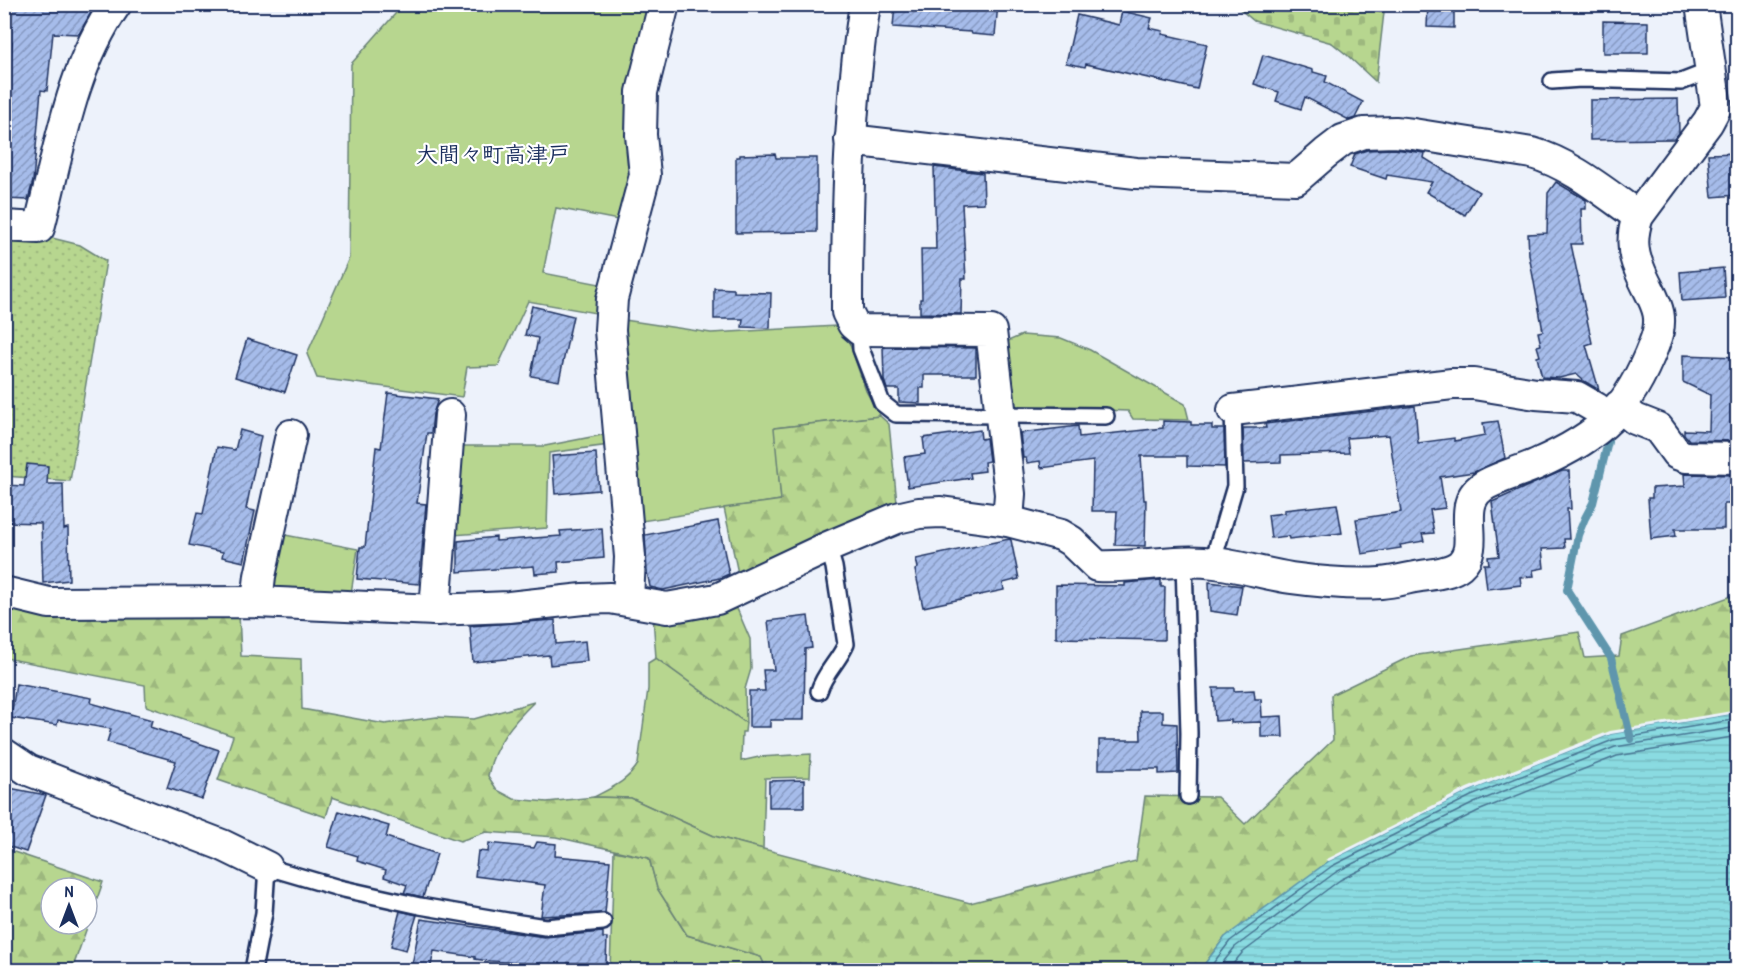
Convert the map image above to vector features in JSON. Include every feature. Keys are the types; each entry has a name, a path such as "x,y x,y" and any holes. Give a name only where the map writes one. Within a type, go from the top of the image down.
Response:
{"street":[{"path":"4,226 39,228 67,112 99,28 116,4"},
{"path":"628,600 630,557 610,314 612,298 645,175 641,135 642,92 664,4"},
{"path":"866,4 858,49 850,140 847,312 853,324 860,330 991,331 1010,494 1008,521"},
{"path":"4,592 49,603 257,602 435,610 509,607 610,598 666,608 706,602 897,518 919,513 941,512 1008,521 1061,535 1071,541 1097,566 1184,562 1216,563 1292,578 1355,583 1382,583 1448,571 1460,565 1469,551 1469,513 1472,498 1477,491 1495,480 1538,463 1584,439 1615,412 1636,383 1654,344 1660,318 1658,307 1639,269 1633,246 1633,232 1638,216 1714,114 1725,68 1701,4"},
{"path":"850,140 1127,172 1296,180 1343,140 1364,133 1395,132 1546,157 1562,164 1638,216"},
{"path":"1233,410 1452,384 1474,384 1536,394 1577,397 1596,408 1615,412 1658,428 1677,454 1686,458 1737,458"},
{"path":"435,610 450,415"},
{"path":"257,602 260,576 291,435"},
{"path":"4,754 28,770 222,845 267,867"}],"lane":[{"path":"1552,81 1681,82 1725,68"},
{"path":"860,330 861,349 882,404 897,414 1106,416"},
{"path":"1216,563 1215,554 1235,486 1233,410"},
{"path":"819,691 822,681 843,652 846,644 834,567 828,547"},
{"path":"1184,562 1190,733 1188,796"},
{"path":"253,970 264,912 267,867 330,886 408,904 513,922 544,927 603,922"}],"green space":[{"path":"403,5 653,5 639,170 623,221 556,208 543,273 610,286 601,314 528,301 498,366 467,367 462,397 317,378 307,354 349,258 351,64"},
{"path":"1235,5 1367,5 1366,8 1384,12 1376,82 1332,43 1254,21"},
{"path":"4,234 48,237 80,245 106,261 70,481 5,476"},
{"path":"618,319 711,333 837,326 848,339 866,391 880,416 775,428 781,500 635,522"},
{"path":"1022,335 1061,338 1090,350 1185,404 1189,420 1133,419 1128,411 1012,407 1002,349 1008,341"},
{"path":"880,416 889,424 897,503 739,578 724,508 781,500 774,428"},
{"path":"607,434 609,445 549,453 547,528 453,535 459,446 545,446"},
{"path":"280,534 358,549 351,593 275,591 270,580"},
{"path":"1737,594 1737,713 1611,734 1225,937 1200,970 767,970 761,957 687,935 657,888 649,858 556,837 486,832 460,841 332,797 326,817 218,780 233,736 146,706 145,685 5,658 4,604 239,614 241,656 301,659 302,709 385,724 437,717 474,719 534,702 518,718 499,745 488,776 497,790 514,799 547,802 594,797 631,798 714,836 970,903 1136,861 1145,796 1217,797 1245,824 1333,740 1331,695 1411,656 1579,632 1585,658 1619,656 1622,636"},
{"path":"735,604 750,639 751,669 745,689 746,723 656,658 653,617"},
{"path":"656,658 746,723 745,732 742,732 741,761 759,757 811,754 810,777 765,778 763,849 714,836 631,798 594,797 624,780 638,764 648,689 648,663"},
{"path":"5,849 85,876 39,876 39,936 84,936 72,970 5,970"},
{"path":"614,851 649,858 657,888 687,935 761,957 767,970 610,970"},
{"path":"99,881 103,882 99,893"}],"water":[{"path":"1737,713 1737,970 1200,970 1225,937 1329,861 1469,791 1611,734"}],"pier":[{"path":"1738,710 1737,713 1611,734 1469,791 1329,861 1325,860 1467,788 1610,731"}],"building":[{"path":"4,4 94,7 79,34 53,33 47,91 41,90 33,181 28,200 4,199 4,122 12,42 4,42"},
{"path":"895,4 998,4 995,36 972,34 971,32 893,27"},
{"path":"1428,4 1454,4 1454,28 1427,27"},
{"path":"1122,11 1152,18 1149,28 1163,31 1162,34 1207,44 1197,89 1086,64 1085,67 1066,63 1077,15 1119,25"},
{"path":"1603,21 1648,22 1648,53 1603,53"},
{"path":"1263,55 1327,76 1325,82 1363,102 1355,118 1349,120 1305,97 1301,109 1276,101 1279,92 1254,84"},
{"path":"1678,99 1679,133 1674,139 1590,140 1590,100"},
{"path":"1394,149 1425,153 1424,158 1479,192 1465,215 1426,192 1432,182 1387,175 1386,179 1350,167 1355,154 1367,150"},
{"path":"1737,153 1737,195 1712,197 1708,154"},
{"path":"775,154 776,158 817,158 817,232 736,233 736,157"},
{"path":"934,167 983,173 984,203 962,204 966,279 962,279 961,314 920,313 921,249 936,249"},
{"path":"1556,182 1586,200 1586,209 1581,209 1582,244 1571,244 1592,343 1586,345 1599,390 1576,374 1559,378 1542,377 1537,357 1540,356 1537,346 1541,345 1538,332 1543,331 1529,255 1528,234 1547,233 1548,193"},
{"path":"1723,268 1725,298 1682,301 1680,272"},
{"path":"714,288 734,289 734,292 771,293 770,328 742,327 743,319 714,319"},
{"path":"532,306 573,316 559,381 531,376 538,338 525,335"},
{"path":"247,339 297,355 285,392 235,377"},
{"path":"883,347 976,348 976,375 924,375 924,388 920,388 920,403 899,402 899,389 887,389 884,380"},
{"path":"1683,355 1737,357 1737,441 1689,440 1684,434 1684,430 1709,431 1710,395 1683,382"},
{"path":"388,393 438,399 433,414 431,433 427,433 417,503 426,504 419,584 357,579 360,547 365,547 376,447 381,448"},
{"path":"1415,406 1418,443 1454,438 1454,441 1485,435 1483,423 1498,421 1505,458 1474,472 1440,477 1445,508 1430,510 1434,533 1422,534 1424,541 1400,545 1401,548 1362,554 1356,519 1401,512 1389,435 1347,438 1349,453 1281,455 1281,462 1244,463 1243,428 1266,428 1265,424"},
{"path":"1163,421 1191,422 1191,425 1212,425 1212,429 1224,429 1225,467 1187,466 1187,456 1141,456 1144,500 1146,500 1145,546 1115,545 1117,511 1092,511 1093,461 1041,468 1040,461 1027,463 1026,458 1023,458 1020,433 1078,426 1079,437 1163,428"},
{"path":"240,430 261,436 246,509 255,511 244,562 222,557 223,552 189,545 197,513 203,514 217,447 235,450"},
{"path":"980,430 981,439 986,438 989,461 984,462 985,471 970,473 971,478 908,487 904,457 925,454 923,438"},
{"path":"596,453 599,490 555,494 552,456"},
{"path":"27,464 48,466 47,484 63,484 64,529 68,528 69,580 43,583 41,523 4,522 4,485 24,486"},
{"path":"1562,471 1569,471 1571,509 1567,509 1569,539 1564,539 1565,548 1542,549 1544,568 1533,570 1534,576 1520,577 1521,585 1487,589 1484,564 1489,564 1488,557 1499,556 1492,502"},
{"path":"1684,474 1737,475 1737,504 1724,504 1724,529 1675,529 1676,536 1651,539 1648,498 1652,498 1652,488 1685,486"},
{"path":"1337,504 1342,533 1289,539 1288,536 1271,538 1268,515 1284,513 1284,510"},
{"path":"718,521 729,574 663,590 650,587 645,535"},
{"path":"602,528 604,558 558,562 559,572 535,574 534,566 458,572 458,541 496,537 496,541 561,536 560,531"},
{"path":"1009,539 1019,579 1003,583 1004,590 923,607 915,570 918,568 916,559"},
{"path":"1161,580 1161,587 1165,587 1164,640 1056,638 1056,585 1125,586 1125,583"},
{"path":"1209,582 1242,586 1237,615 1210,611"},
{"path":"808,616 812,648 805,649 804,720 770,720 770,727 749,727 749,691 765,691 763,670 774,670 768,621"},
{"path":"555,620 556,644 585,641 587,661 550,665 549,655 473,662 470,626"},
{"path":"16,684 92,698 91,703 152,720 150,727 219,750 202,799 167,788 176,761 107,742 111,729 58,720 57,725 11,718"},
{"path":"1213,688 1234,688 1234,691 1254,690 1255,699 1261,699 1262,717 1282,716 1283,737 1261,737 1261,722 1215,721"},
{"path":"1140,711 1163,711 1163,723 1177,724 1178,773 1159,774 1159,769 1099,769 1099,740 1141,740"},
{"path":"804,780 804,807 769,807 769,781"},
{"path":"4,787 46,795 26,852 4,845"},
{"path":"339,811 389,826 386,837 437,854 423,897 404,893 407,885 384,877 386,870 357,861 358,856 328,847"},
{"path":"537,842 556,844 555,856 610,861 605,913 541,916 545,885 475,876 478,851 488,852 489,843 534,848"},
{"path":"400,911 417,915 406,950 391,946"},
{"path":"421,919 544,937 603,932 603,938 607,938 606,964 568,963 568,966 489,961 434,951 430,970 411,970"}],"waterway":[{"path":"1608,442 1593,503 1578,535 1567,590 1611,658 1631,739"}],"district":[{"name":"大間々町高津戸","path":"493,154"}]}
